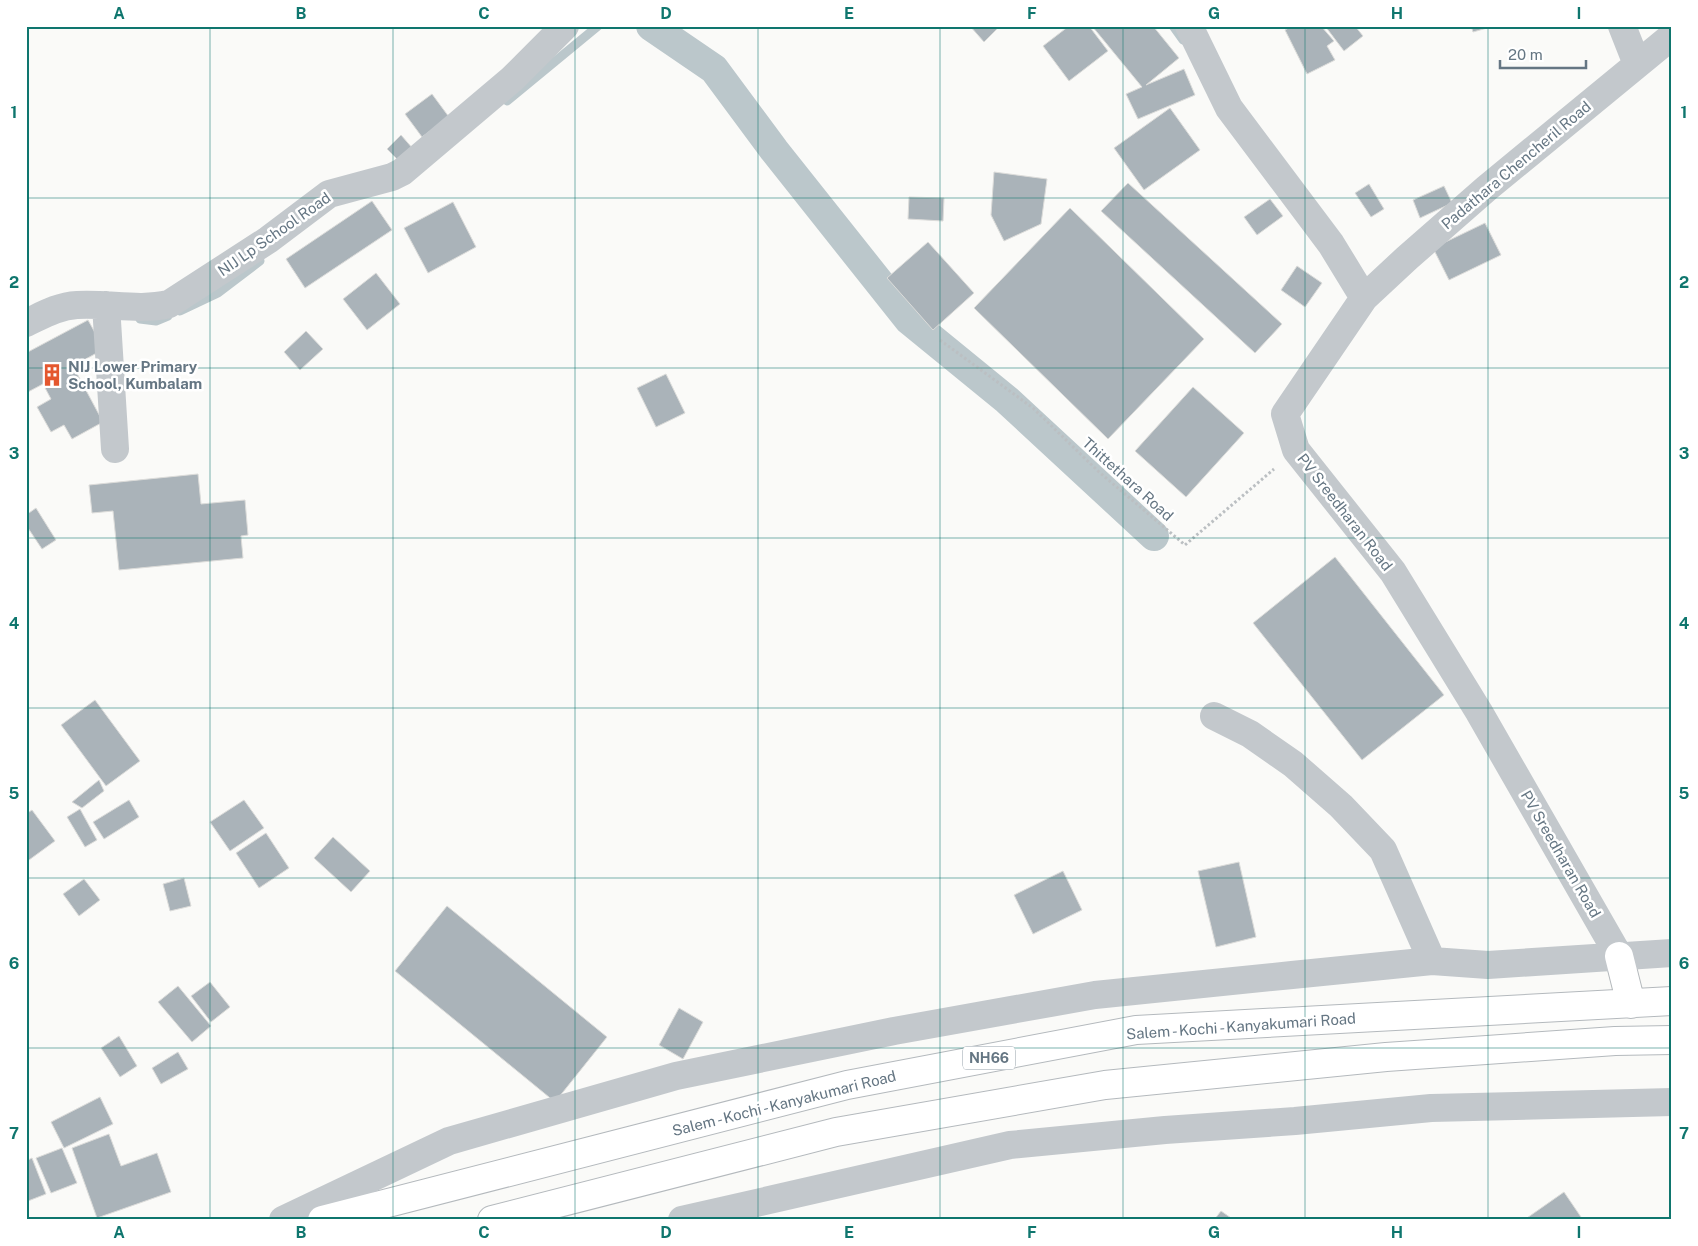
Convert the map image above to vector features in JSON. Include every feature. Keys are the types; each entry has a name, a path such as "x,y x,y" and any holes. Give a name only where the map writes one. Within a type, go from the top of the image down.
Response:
{"highway":[{"path":"1619,956 1631,1004"},
{"name":"Salem - Kochi - Kanyakumari Road","path":"322,1220 847,1085 1136,1030 1672,1002"},
{"path":"492,1220 836,1132 1104,1085 1386,1057 1615,1041 1672,1040"}],"street":[{"name":"NIJ Lp School Road","path":"26,323 56,309 76,305 154,308 169,304 268,240 329,194 402,172 512,79 565,26"},
{"path":"1188,26 1229,108 1330,244 1364,298"},
{"path":"1622,26 1637,64"},
{"name":"Padathara Chencheril Road","path":"1364,298 1488,188 1672,36"},
{"name":"PV Sreedharan Road","path":"1364,298 1284,414 1296,450 1393,572 1480,712 1619,956"},
{"path":"106,305 115,449"},
{"path":"1214,716 1250,734 1293,764 1341,806 1382,850 1432,961"},
{"path":"283,1220 448,1142 676,1076 894,1031 1095,995 1432,961 1488,965 1672,953"},
{"path":"682,1220 1010,1145 1431,1108 1672,1102"}],"path":[{"name":"Thittethara Road","path":"940,340 1034,408 1099,472 1185,545 1296,450"}],"building":[{"path":"970,26 1000,26 984,42"},
{"path":"1069,26 1089,26 1108,51 1069,81 1043,46"},
{"path":"1092,26 1153,26 1179,58 1146,85 1184,69 1195,95 1138,119 1126,94 1142,87"},
{"path":"1292,26 1321,26 1334,41 1327,46 1335,60 1307,74 1285,30"},
{"path":"1325,26 1355,26 1363,36 1344,51"},
{"path":"1471,26 1494,26 1473,32"},
{"path":"432,94 449,117 422,137 405,114"},
{"path":"1170,108 1200,150 1144,190 1114,148"},
{"path":"401,135 414,150 401,163 387,149"},
{"path":"994,172 1047,179 1041,224 1004,241 991,215"},
{"path":"1128,183 1282,324 1255,353 1101,211"},
{"path":"1369,184 1384,209 1371,217 1355,193"},
{"path":"1444,186 1452,203 1420,218 1413,200"},
{"path":"909,197 944,198 943,221 908,219"},
{"path":"1270,199 1283,216 1257,235 1244,217"},
{"path":"372,201 392,230 305,288 286,259"},
{"path":"453,202 476,247 428,273 404,228"},
{"path":"1070,208 1204,339 1108,439 974,308"},
{"path":"1485,223 1501,255 1449,280 1433,248"},
{"path":"928,242 974,293 933,330 887,278"},
{"path":"1297,266 1322,283 1305,307 1281,290"},
{"path":"376,273 400,304 367,330 343,299"},
{"name":"NIJ Lower Primary School, Kumbalam","path":"88,320 104,349 73,366 103,422 72,439 64,425 51,432 37,407 51,399 43,384 26,393 26,353"},
{"path":"306,331 323,349 300,370 284,352"},
{"path":"666,374 685,413 656,427 637,388"},
{"path":"1193,387 1244,433 1186,497 1135,451"},
{"path":"198,474 201,504 245,500 248,535 241,536 243,558 119,570 113,511 92,513 89,485"},
{"path":"36,508 56,540 42,549 26,525 26,515"},
{"path":"1335,557 1444,695 1362,760 1253,623"},
{"path":"95,700 140,761 106,786 61,725"},
{"path":"99,780 104,791 82,808 72,802"},
{"path":"129,800 139,817 104,839 93,822"},
{"path":"244,800 264,828 230,851 210,822"},
{"path":"80,809 97,840 85,847 67,817"},
{"path":"32,810 55,841 29,860 26,856 26,814"},
{"path":"266,833 289,868 259,888 236,853"},
{"path":"333,837 370,871 351,892 314,858"},
{"path":"1239,862 1256,937 1216,947 1198,871"},
{"path":"1063,871 1082,910 1033,934 1014,895"},
{"path":"184,878 191,906 170,911 163,884"},
{"path":"84,879 100,900 79,916 63,894"},
{"path":"447,906 607,1037 555,1102 395,971"},
{"path":"210,982 230,1007 211,1022 191,996"},
{"path":"178,986 211,1026 192,1042 158,1002"},
{"path":"679,1008 703,1022 683,1059 659,1045"},
{"path":"119,1036 137,1066 120,1077 101,1048"},
{"path":"178,1052 188,1069 161,1084 152,1068"},
{"path":"100,1097 113,1124 64,1148 51,1122"},
{"path":"109,1134 121,1166 157,1153 171,1192 97,1218 72,1148"},
{"path":"62,1148 77,1183 51,1193 36,1158"},
{"path":"32,1158 46,1194 28,1201 26,1198 26,1161"},
{"path":"1564,1192 1583,1220 1524,1220"},
{"path":"1221,1211 1234,1220 1214,1220"}],"waterway":[{"path":"507,101 598,26"},
{"path":"651,26 714,69 774,150 909,320 1007,400 1154,536"},
{"path":"1173,26 1183,40"},
{"path":"180,311 218,293 260,261"},
{"path":"140,319 156,321 168,316"}],"place":[{"name":"NIJ Lower Primary School, Kumbalam","path":"52,375"}]}
